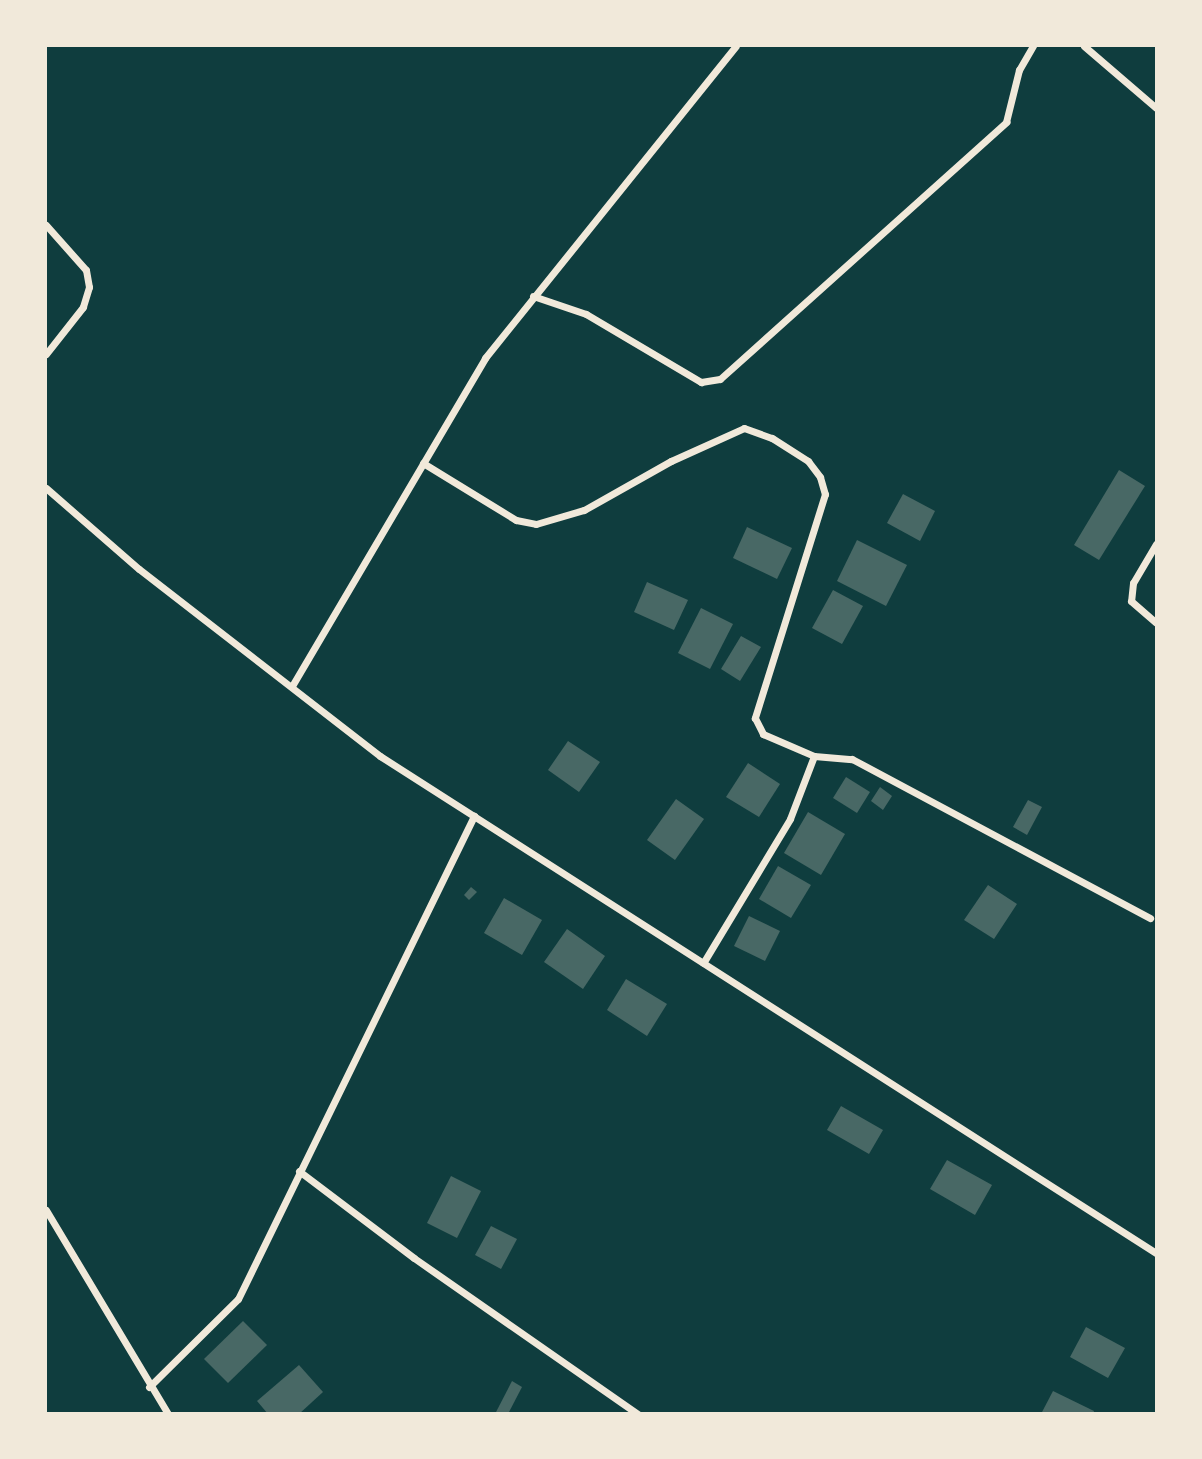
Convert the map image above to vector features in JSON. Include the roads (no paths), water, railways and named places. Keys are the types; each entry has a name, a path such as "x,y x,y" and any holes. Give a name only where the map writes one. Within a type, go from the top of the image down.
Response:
{"street":[{"path":"292,686 485,358 736,46"},
{"path":"533,296 586,314 701,382 720,379 1006,122 1019,70 1033,46"},
{"path":"1084,46 1157,108"},
{"path":"46,225 86,270 89,287 83,307 46,354"},
{"path":"423,463 516,520 536,524 584,510 683,455 744,428 772,438 808,461 825,494 755,718 763,734 814,756 852,759 1150,918"},
{"path":"46,488 139,569 380,756 1157,1253"},
{"path":"1157,544 1133,583 1131,601 1157,623"},
{"path":"703,963 790,819 814,756"},
{"path":"149,1387 238,1299 474,816"},
{"path":"299,1171 638,1413"},
{"path":"46,1210 149,1387 168,1413"}]}
